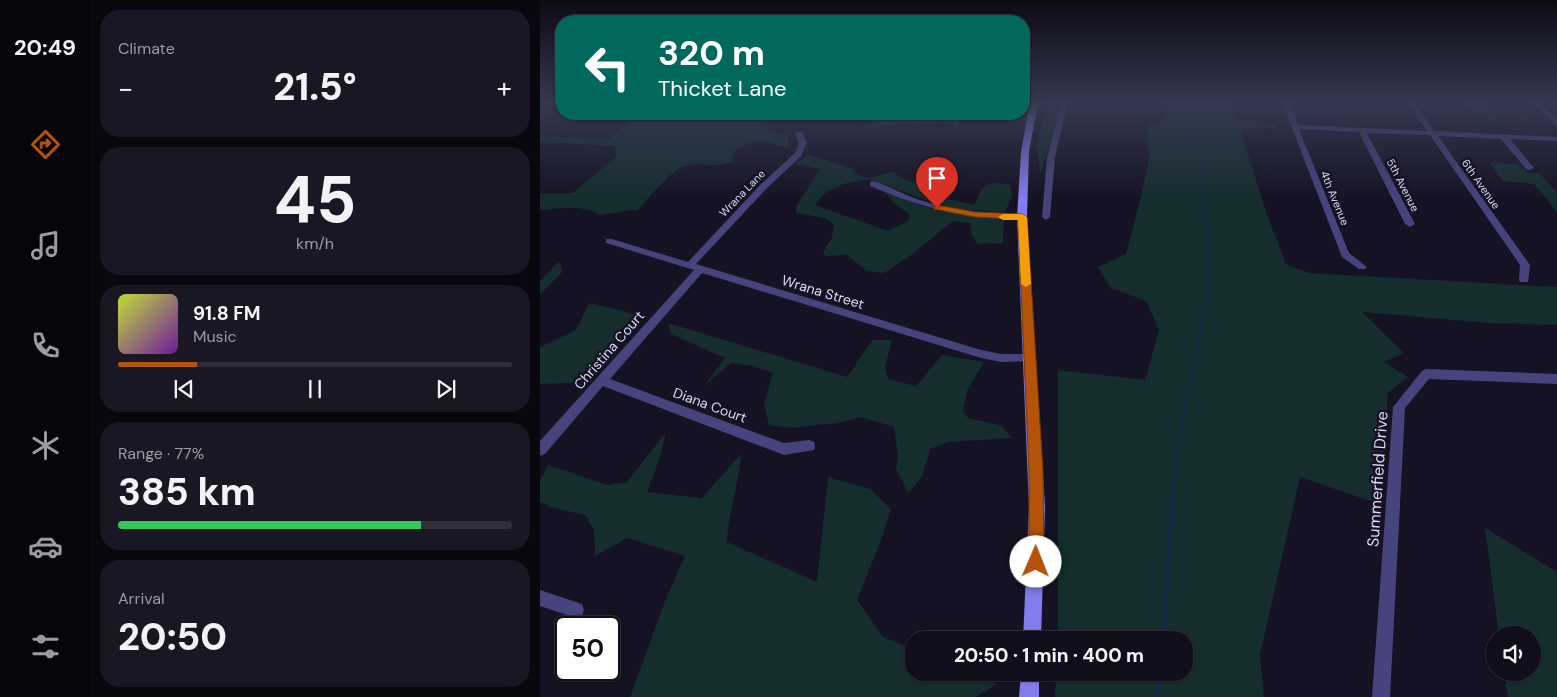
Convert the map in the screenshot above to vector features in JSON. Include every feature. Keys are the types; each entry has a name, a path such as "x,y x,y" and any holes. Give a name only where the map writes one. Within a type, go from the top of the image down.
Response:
{"main road":[{"path":"1028,135 1025,152 1022,217 1037,507 1032,631"},
{"path":"1028,697 1029,681"}],"street":[{"name":"Wrana Lane","path":"694,267 762,187 798,154 803,142 799,135"},
{"path":"1046,217 1051,157 1057,135"},
{"name":"4th Avenue","path":"1297,135 1345,255 1362,267"},
{"name":"5th Avenue","path":"1364,135 1410,224"},
{"name":"6th Avenue","path":"1432,135 1524,265 1524,280"},
{"path":"1451,135 1557,139"},
{"path":"1503,136 1530,168"},
{"path":"872,184 926,205 949,210 1006,217 1022,217"},
{"name":"Wrana Street","path":"609,241 981,354 1001,358 1030,358"},
{"name":"Christina Court","path":"540,450 602,381 694,267"},
{"name":"Summerfield Drive","path":"1381,697 1399,407 1426,374 1556,380"},
{"name":"Diana Court","path":"602,381 784,448 809,446"},
{"path":"540,598 576,610"}],"green space":[{"path":"615,135 783,135 788,136 788,146 758,141 745,145 733,153 733,161 716,165 696,164 683,167 668,177 637,211 600,215 579,208 540,210 540,193 573,193 616,157 615,146 540,142 540,136 609,139"},
{"path":"1039,135 1052,135 1040,175 1037,146"},
{"path":"1148,135 1242,135 1266,212 1286,264 1308,273 1557,287 1557,325 1488,323 1362,312 1404,353 1384,362 1408,377 1388,393 1379,504 1300,477 1260,655 1264,697 1055,697 1056,681 1193,681 1193,631 1058,631 1058,370 1145,380 1159,330 1146,301 1111,288 1098,267 1126,254 1149,157"},
{"path":"809,155 851,168 860,176 868,178 892,172 910,182 938,181 942,189 939,197 974,205 987,185 995,183 1010,185 1012,197 1005,212 956,209 930,202 870,179 843,184 825,193 815,205 888,231 908,221 910,215 895,204 884,191 939,211 1004,220 1003,243 978,244 972,235 970,223 953,221 911,255 884,273 867,271 847,255 825,256 823,252 832,238 834,224 825,218 796,213 797,205 820,169 795,164"},
{"path":"1489,162 1519,165 1528,173 1539,173 1557,192 1557,212 1534,184 1503,181"},
{"path":"559,261 563,271 540,295 540,281"},
{"path":"589,303 634,314 627,329 628,335 591,382 540,384 540,347 576,330"},
{"path":"668,323 847,377 872,340 892,340 885,367 888,379 916,386 942,355 984,362 967,391 963,411 968,418 1002,426 1012,438 948,442 930,449 922,477 908,493 896,469 898,456 894,427 861,417 837,423 790,428 769,425 764,404 773,373 754,366 731,363 704,386 725,358 671,334"},
{"path":"666,432 660,457 647,492 702,498 741,454 727,542 817,582 828,477 870,489 891,509 880,543 857,600 883,637 905,646 905,681 990,681 997,684 976,697 630,697 664,604 685,556 627,538 595,556 594,530 585,515 550,507 540,502 540,481 548,465 607,485 627,482"},
{"path":"1485,528 1557,572 1557,697 1508,697 1505,681 1541,681 1541,626 1498,626"}],"waterway":[{"path":"1191,135 1202,168 1209,287 1200,333"},
{"path":"1173,494 1176,456 1200,331"},
{"path":"1164,631 1173,493"},
{"path":"1158,697 1159,681"}],"slow traffic":[{"path":"1003,217 1022,217 1026,284"}],"route":[{"path":"937,208 975,214 1022,217 1036,471 1036,562"}]}
